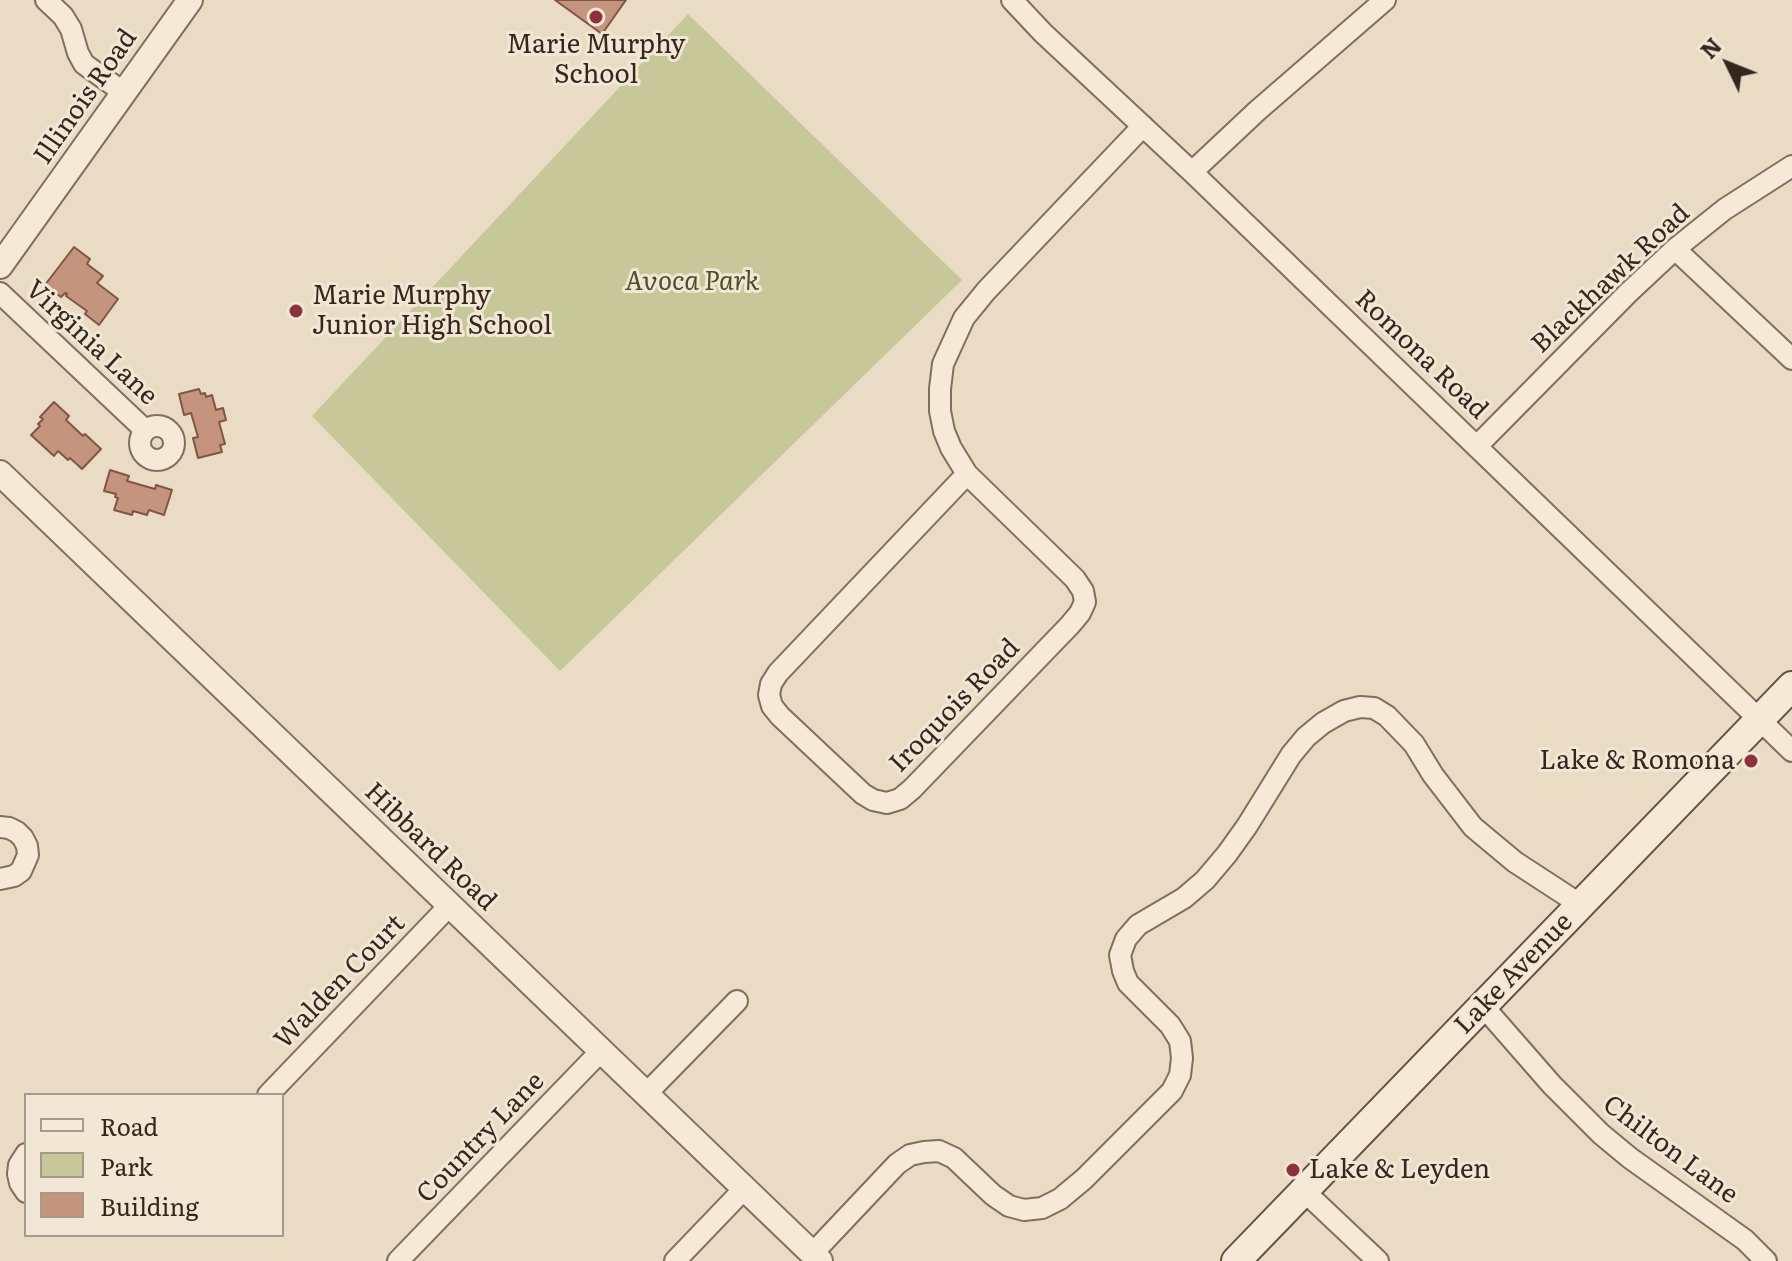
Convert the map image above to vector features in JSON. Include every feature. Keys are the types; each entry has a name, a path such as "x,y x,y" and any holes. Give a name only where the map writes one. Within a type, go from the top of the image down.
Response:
{"main road":[{"name":"Lake Avenue","path":"1236,1261 1792,686"}],"street":[{"path":"46,0 63,16 71,29 84,64 123,92"},
{"name":"Illinois Road","path":"0,266 190,0"},
{"name":"Romona Road","path":"1012,0 1043,33 1478,445 1792,751"},
{"path":"1192,172 1385,0"},
{"name":"Iroquois Road","path":"967,474 771,684 769,695 772,706 780,716 873,800 887,803 900,799 912,789 1070,625 1085,602 1083,591 1075,579 967,474 951,448 940,411 943,364 964,318 986,291 1143,126"},
{"name":"Blackhawk Road","path":"1478,445 1675,249 1725,209 1792,166"},
{"path":"1675,249 1792,359"},
{"name":"Virginia Lane","path":"0,293 145,430"},
{"name":"Hibbard Road","path":"4,484 450,905 816,1257"},
{"path":"816,1257 897,1164 910,1155 939,1151 954,1158 1009,1206 1024,1210 1042,1208 1060,1199 1084,1179 1172,1091 1180,1075 1180,1041 1170,1025 1128,983 1120,955 1126,939 1138,925 1184,898 1205,880 1247,826 1291,755 1306,737 1344,711 1374,708 1387,716 1414,744 1433,775 1473,827 1515,862 1581,905"},
{"path":"0,827 9,828 23,838 28,855 21,871 0,879"},
{"name":"Walden Court","path":"270,1093 450,905"},
{"path":"646,1094 737,1001"},
{"name":"Chilton Lane","path":"1483,1006 1552,1085 1601,1134 1745,1240 1766,1261"},
{"name":"Country Lane","path":"398,1261 601,1051"},
{"path":"24,1157 18,1174 24,1189"},
{"path":"675,1261 745,1188"},
{"path":"1304,1191 1378,1261"}],"green space":[{"name":"Avoca Park","path":"688,14 962,280 560,671 312,416"}],"building":[{"name":"Marie Murphy School","path":"555,0 626,0 602,34"},
{"path":"74,247 90,259 87,264 103,276 97,283 118,299 99,325 67,294 61,297 45,285"},
{"path":"199,389 206,397 212,395 216,410 223,408 226,420 219,422 225,444 220,445 222,452 198,458 193,438 198,437 191,413 184,415 179,394"},
{"path":"54,402 69,416 66,420 101,449 82,469 58,451 54,456 31,435 40,426 38,424 43,419 40,417"},
{"path":"110,470 129,476 127,481 172,490 164,515 149,510 147,515 133,511 132,515 114,510 118,498 116,494 104,491"}],"place":[{"name":"Marie Murphy School","path":"596,17"},
{"name":"Marie Murphy Junior High School","path":"296,311"},
{"name":"Lake & Romona","path":"1751,761"},
{"name":"Lake & Leyden","path":"1293,1170"}]}
